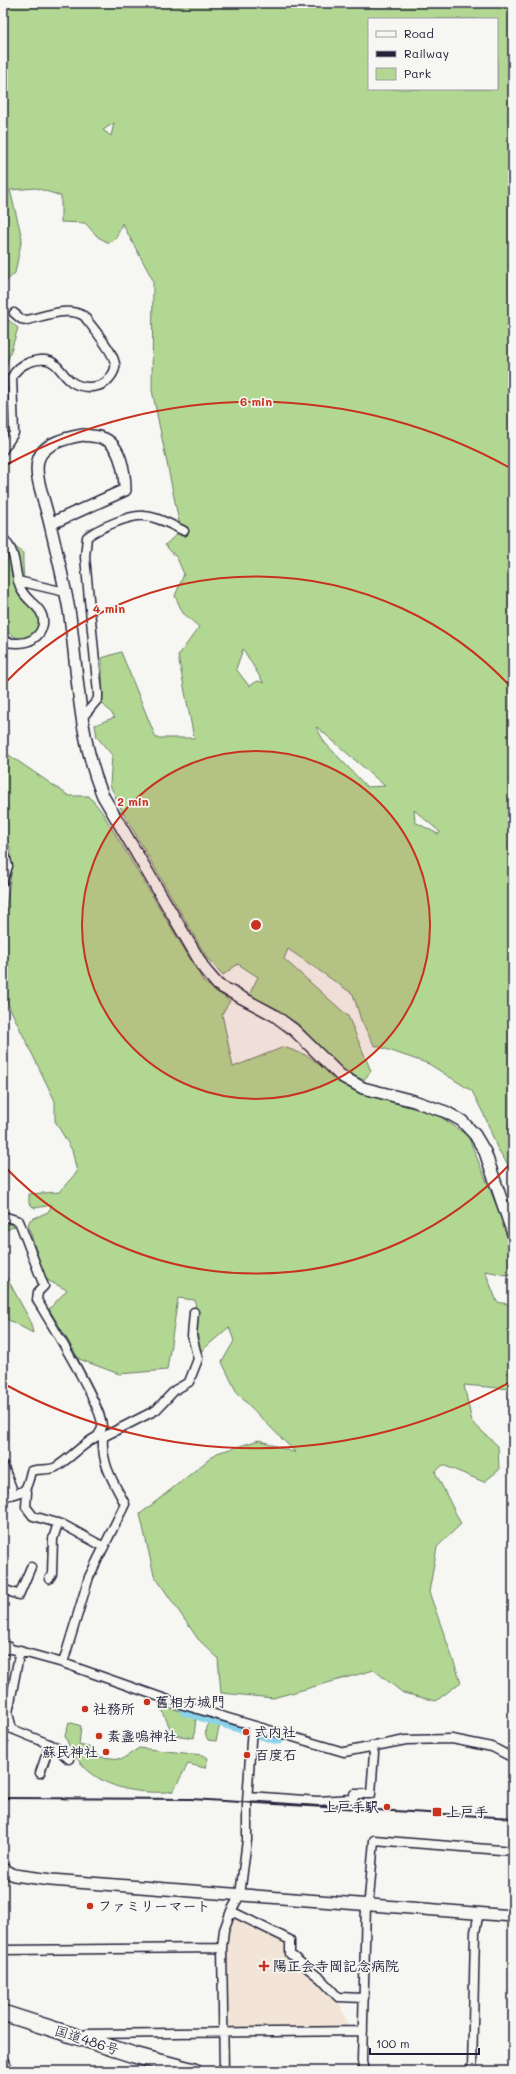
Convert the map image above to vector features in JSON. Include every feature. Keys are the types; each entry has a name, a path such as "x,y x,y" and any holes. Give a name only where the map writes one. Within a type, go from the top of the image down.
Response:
{"highway":[{"name":"国道486号","path":"3,2013 194,2071"}],"street":[{"path":"3,450 14,433 12,377 15,370 23,365 40,359 50,360 72,381 80,386 90,387 104,384 112,376 116,367 113,356 84,316 80,313 68,311 27,320 21,319 14,313"},
{"path":"50,524 125,490 125,478 115,448 103,438 83,436 64,438 50,444 37,459 38,471 65,592 82,718 94,775 103,796 205,970 218,985 274,1015 294,1030 341,1076 363,1088 414,1101 446,1112 462,1121 475,1135 485,1152 513,1234"},
{"path":"82,718 98,698 85,557 85,543 87,537 92,533 114,524 143,515 184,531"},
{"path":"3,538 13,554 18,581 24,595 41,610 43,620 42,629 37,636 30,640 10,643 3,641"},
{"path":"18,581 65,592"},
{"path":"3,849 8,866 3,881"},
{"path":"3,1216 19,1221 44,1286 38,1292 37,1300 99,1414 102,1427 102,1452 105,1464 125,1504 89,1577 63,1663"},
{"path":"3,1496 14,1494 28,1487 31,1471 36,1469 54,1469 86,1443 156,1410 175,1390 189,1382 198,1359 192,1336 194,1312"},
{"path":"3,1465 14,1494"},
{"path":"25,1489 27,1492 26,1508 32,1516 58,1523 104,1547"},
{"path":"50,1579 52,1574 53,1539 58,1523"},
{"path":"3,1590 19,1595 30,1567"},
{"path":"5,1648 20,1650 63,1663 252,1730 344,1752 406,1740 452,1739 492,1747 513,1758"},
{"path":"12,1729 8,1713 20,1650"},
{"path":"3,1726 50,1744 69,1759"},
{"path":"224,2071 222,2032 222,1948 224,1930 231,1911 240,1895 247,1840 252,1730"},
{"path":"40,1773 50,1744"},
{"path":"248,1796 318,1801 351,1799 354,1798 354,1794 371,1794 374,1753 371,1746"},
{"path":"364,2071 362,2061 366,1904 369,1898 374,1840 513,1851"},
{"path":"3,1869 14,1875 51,1880 513,1916"},
{"path":"231,1911 290,1940 290,1954 321,1979 338,1997 364,1998"},
{"path":"472,2071 476,1932 479,1913"},
{"path":"3,1950 222,1948"},
{"path":"85,2039 87,2034 363,2031"},
{"path":"3,2060 10,2071"}],"shaded area":[{"name":"陽正会寺岡記念病院","path":"233,1915 287,1941 287,1953 332,1993 340,2004 349,2029 225,2030 225,1947 228,1929"}],"green space":[{"path":"3,3 513,3 513,1172 497,1148 486,1119 472,1091 429,1064 374,1045 361,1020 353,994 288,949 284,959 348,1016 371,1071 363,1081 345,1073 297,1023 249,995 258,977 238,964 223,975 207,958 122,811 110,785 112,755 97,737 95,725 115,717 102,703 102,658 121,652 156,738 194,738 178,656 199,627 183,613 175,596 184,574 177,558 165,545 177,534 182,536 152,390 153,280 122,223 116,238 109,243 98,237 85,223 61,222 61,196 36,188 10,190 22,238 15,273 3,284","holes":["114,123 111,136 103,130","243,649 263,682 264,683 258,681 249,686 236,669","316,727 385,786 367,787 325,743","414,810 440,833 438,834 415,822"]},
{"path":"6,318 18,328 3,376 3,321"},
{"path":"3,537 23,553 23,599 40,619 43,634 21,640 3,630"},
{"path":"3,751 69,796 89,796 102,812 204,982 230,1001 222,1014 233,1067 284,1047 308,1056 345,1084 366,1095 438,1115 468,1136 513,1246 513,1259 506,1275 485,1271 497,1302 513,1305 513,1403 509,1402 511,1389 464,1385 472,1422 498,1446 499,1470 484,1482 443,1465 435,1472 461,1524 437,1547 429,1592 461,1682 436,1701 403,1693 374,1670 273,1698 221,1693 218,1658 198,1639 154,1575 140,1514 217,1453 259,1440 296,1453 237,1393 222,1362 234,1341 229,1327 199,1353 195,1300 178,1298 167,1370 119,1374 79,1359 49,1309 67,1290 45,1279 28,1225 30,1220 48,1212 52,1205 35,1208 29,1204 29,1194 59,1192 77,1172 72,1150 55,1121 55,1101 3,994 3,927 11,874 11,851 3,828"},
{"path":"3,1219 4,1220 15,1226 3,1232"},
{"path":"3,1271 30,1320 33,1333 3,1317"},
{"path":"164,1706 196,1716 194,1738 173,1735 163,1712"},
{"path":"69,1722 81,1726 79,1745 92,1748 100,1757 122,1759 139,1748 202,1755 208,1758 205,1768 188,1764 173,1791 148,1792 121,1788 98,1778 87,1770 79,1760 71,1749 65,1736"},
{"path":"209,1722 220,1724 216,1741 208,1740 207,1738 206,1731"},
{"path":"222,1724 246,1730 245,1732 221,1726"}],"waterway":[{"path":"186,1710 278,1738"}],"railway":[{"path":"3,1798 191,1799 513,1818"}],"place":[{"name":"舊相方城門","path":"147,1702"},
{"name":"社務所","path":"85,1709"},
{"name":"式内社","path":"246,1732"},
{"name":"素盞嗚神社","path":"99,1736"},
{"name":"蘇民神社","path":"106,1752"},
{"name":"百度石","path":"247,1755"},
{"name":"上戸手駅","path":"387,1807"},
{"name":"上戸手","path":"437,1812"},
{"name":"ファミリーマート","path":"90,1906"},
{"name":"陽正会寺岡記念病院","path":"264,1966"}]}
